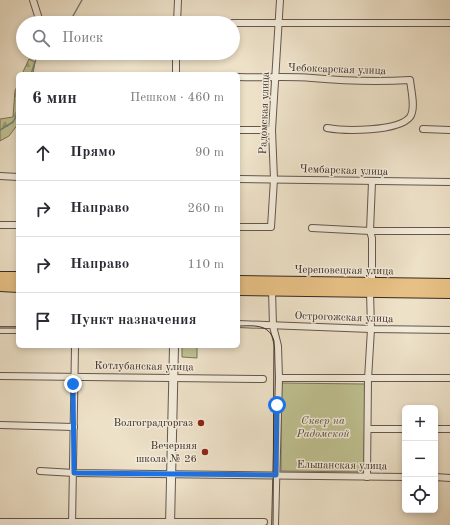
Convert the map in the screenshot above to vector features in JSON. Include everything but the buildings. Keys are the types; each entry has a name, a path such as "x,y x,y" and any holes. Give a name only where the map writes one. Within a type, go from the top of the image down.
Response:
{"highway":[{"path":"0,277 16,277"},
{"name":"Череповецкая улица","path":"240,281 450,292"},
{"name":"Череповецкая улица","path":"240,290 450,284"},
{"path":"0,286 16,287"}],"street":[{"path":"33,0 38,16"},
{"path":"177,16 178,0"},
{"name":"Радомская улица","path":"240,227 271,227 274,178 272,130 277,78 280,0"},
{"path":"240,23 450,23"},
{"path":"176,60 176,72"},
{"name":"Чебоксарская улица","path":"240,78 373,82 410,80 412,111 410,117 406,121 379,129 341,130 327,128"},
{"path":"423,129 450,130"},
{"path":"240,130 272,130"},
{"path":"0,176 16,177"},
{"name":"Чембарская улица","path":"240,179 274,178 372,182 450,182"},
{"path":"367,477 368,379 371,329 372,238 370,231 372,182"},
{"path":"0,225 16,225"},
{"path":"312,228 370,231 450,231"},
{"path":"272,290 273,326 278,346 275,525 280,525"},
{"name":"Острогожская улица","path":"240,324 371,329 450,330"},
{"path":"0,330 16,330"},
{"path":"72,524 75,348"},
{"path":"170,524 174,348"},
{"name":"Котлубанская улица","path":"0,376 263,379"},
{"path":"278,378 450,378"},
{"path":"0,425 74,427"},
{"path":"368,429 402,429"},
{"path":"438,429 450,429"},
{"name":"Ельшанская улица","path":"40,471 74,473 402,477"},
{"path":"438,477 450,478"},
{"path":"0,522 72,524 264,522"}],"green space":[{"path":"29,60 35,62 33,72 23,72"},
{"path":"16,89 16,127 9,136 0,141 0,119 13,117"},
{"path":"182,348 197,348 197,358 182,357"},
{"name":"Сквер на Радомской","path":"281,383 365,384 364,472 281,471"}],"waterway":[{"path":"73,16 82,0"},
{"path":"32,72 36,60"},
{"path":"0,130 13,122 16,117"}],"tram line":[{"path":"240,326 255,326 264,328 272,335 274,341 273,525"},
{"path":"0,328 16,328"}],"place":[{"name":"Волгоградгоргаз","path":"201,423"},
{"name":"Вечерняя школа № 26","path":"205,452"}],"route":[{"path":"73,384 74,473 276,475 277,405"}]}
